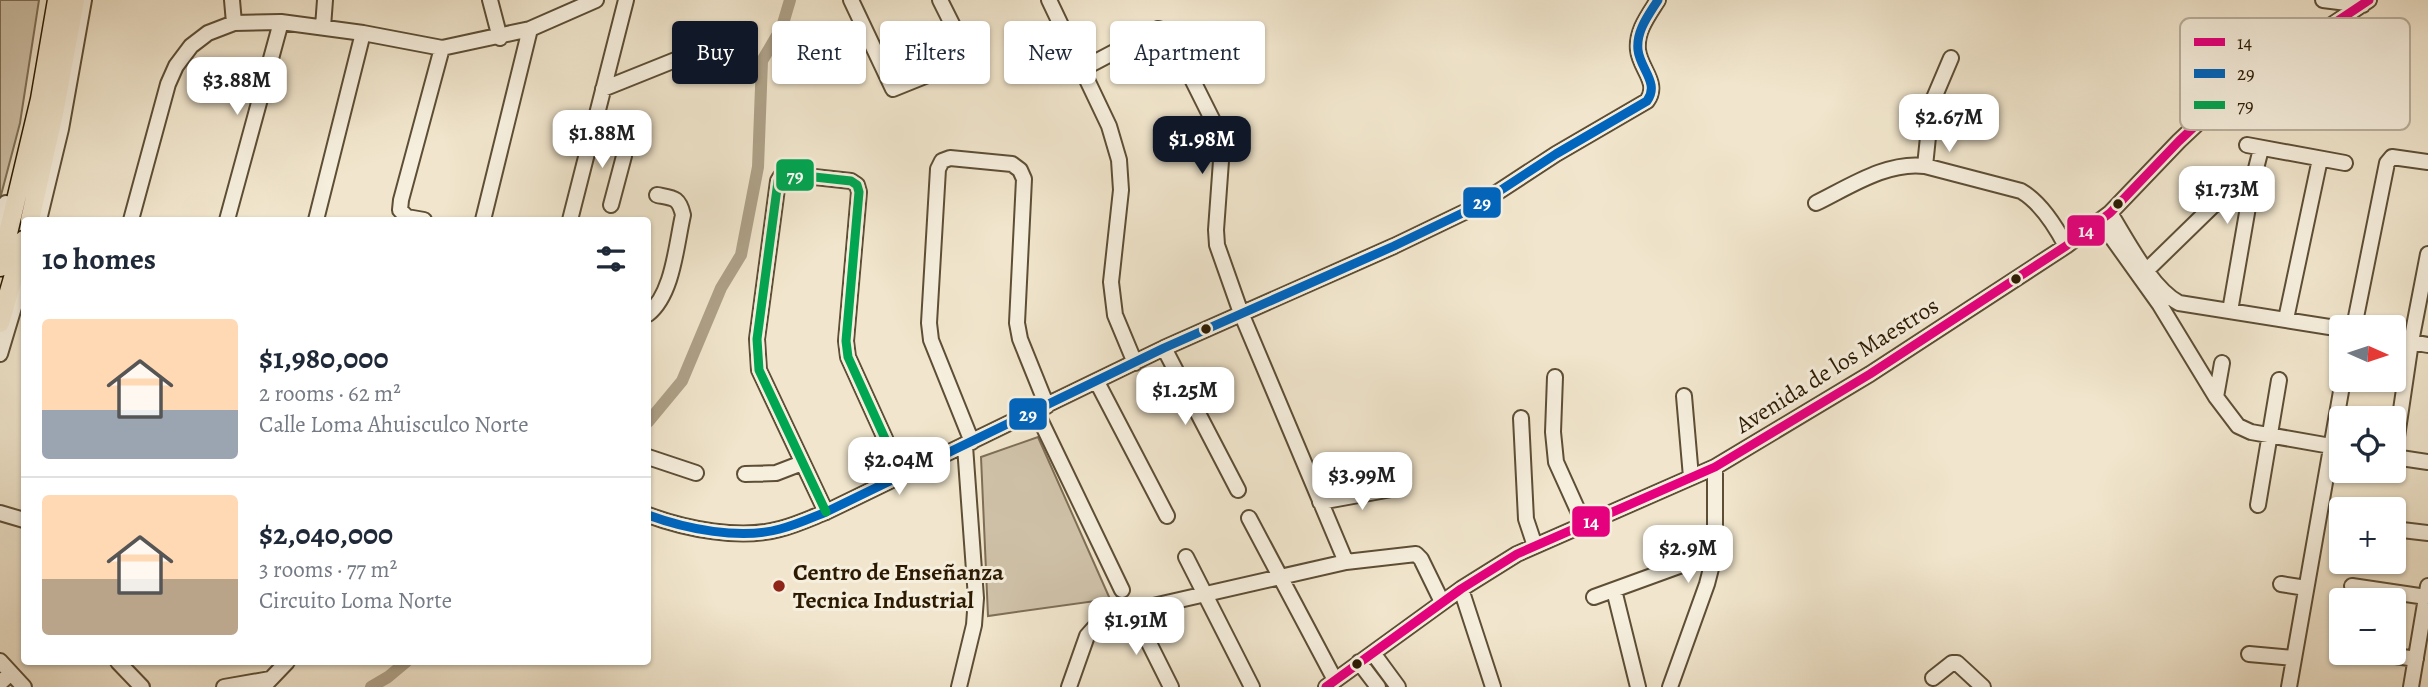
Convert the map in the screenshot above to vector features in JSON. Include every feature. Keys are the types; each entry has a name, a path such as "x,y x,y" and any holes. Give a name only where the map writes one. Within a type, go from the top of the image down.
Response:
{"main road":[{"path":"0,267 22,161 40,99 57,0"},
{"path":"31,217 75,0"},
{"path":"0,323 21,250"}],"street":[{"path":"0,229 22,161 49,0"},
{"path":"40,217 61,129 84,0"},
{"path":"232,0 234,23"},
{"path":"323,27 325,0"},
{"path":"490,0 500,38"},
{"path":"571,217 626,0"},
{"path":"850,0 893,89 960,62 964,56 963,46 940,0"},
{"path":"1049,0 1059,21"},
{"path":"651,516 676,525 734,533 779,530 826,512 1164,348 1394,247 1475,207 1556,153 1647,101 1651,96 1651,80 1640,60 1640,28 1658,0"},
{"path":"2323,0 2366,2"},
{"path":"132,217 168,84 176,66 191,47 208,33 234,23 281,22 363,33 442,48 500,38 530,29 589,1"},
{"name":"Avenida de los Maestros","path":"2342,18 2366,2"},
{"path":"228,217 281,22"},
{"path":"485,217 530,29"},
{"path":"1096,62 1158,29 1166,31 1220,135 1222,147 1217,246 1241,313 1346,562"},
{"path":"317,217 363,33"},
{"path":"407,217 400,210 442,48"},
{"path":"1925,166 1928,137 1924,126 1924,110 1934,98 1951,58"},
{"path":"603,89 672,61"},
{"path":"1089,84 1109,126 1119,160 1121,190 1111,282 1115,315 1135,363"},
{"name":"Avenida de los Maestros","path":"1331,683 1442,602 1517,554 1715,467 1870,374 2066,246 2105,217 2191,130"},
{"path":"591,137 617,145 623,150 624,156 611,205"},
{"path":"2230,311 2252,184 2254,147 2344,163"},
{"path":"2356,315 2387,163 2392,157 2428,162"},
{"path":"959,687 974,625 975,598 969,444 931,340 929,323 938,169 942,161 950,158 1012,164 1020,170 1024,180 1017,323 1020,339 1041,408 1122,590"},
{"path":"2286,319 2320,159"},
{"path":"1816,203 1872,175 1912,164 1925,166 2021,191 2033,199 2066,246"},
{"path":"826,512 764,383 757,357 760,313 778,181 781,176 787,174 851,181 857,185 859,191 846,341 848,357 902,476"},
{"path":"2147,271 2226,193 2236,187 2252,184"},
{"path":"651,311 664,294 683,215 681,204 674,198 657,195"},
{"path":"2105,217 2147,271 2216,397 2238,426 2245,430 2329,446"},
{"path":"2105,217 2164,301 2329,327"},
{"path":"2402,406 2428,254"},
{"path":"0,354 21,284"},
{"path":"2406,341 2428,345"},
{"path":"1164,348 1238,490"},
{"path":"2216,397 2221,363"},
{"path":"1555,377 1553,432 1556,462 1584,524"},
{"path":"2258,505 2279,380"},
{"path":"1097,382 1167,516"},
{"path":"1684,396 1691,477"},
{"path":"1521,418 1526,519 1535,546"},
{"path":"651,458 696,473"},
{"path":"2406,459 2428,462"},
{"path":"745,474 776,472 802,463"},
{"path":"1670,687 1707,584 1714,552 1715,467"},
{"path":"2289,687 2329,480"},
{"path":"1320,502 1397,488"},
{"path":"0,513 21,519"},
{"path":"1249,518 1331,683"},
{"path":"2406,530 2428,533"},
{"path":"1594,597 1714,552"},
{"path":"1069,687 1087,636 1095,627 1133,611 1346,562 1416,554 1442,602"},
{"path":"1186,557 1252,687"},
{"path":"2281,584 2306,588"},
{"path":"2352,586 2427,592 2420,655 2411,687"},
{"path":"1461,589 1493,687"},
{"path":"1614,590 1637,687"},
{"path":"1133,611 1171,687"},
{"path":"1373,653 1398,687"},
{"path":"2249,654 2294,658"},
{"path":"0,661 6,678 24,687"},
{"path":"1359,662 1378,687"},
{"path":"1933,678 1952,663 1957,663 1983,687"},
{"path":"121,665 142,687"},
{"path":"224,687 267,683 284,665"},
{"path":"1077,670 1086,687"}],"shaded area":[{"path":"0,0 39,0 20,123 0,199"},
{"path":"1038,437 1110,599 988,616 981,457"}],"waterway":[{"path":"651,418 682,381 721,288 741,255 758,167 762,61 782,27 790,0"},
{"path":"371,687 402,665"}],"transit line":[{"name":"29","path":"651,516 679,525 731,533 764,532 798,523 826,512 1164,348 1475,207 1556,154 1647,101 1651,88 1639,57 1638,43 1644,24 1658,0"},
{"name":"14","path":"2342,18 2369,0"},
{"name":"14","path":"1326,687 1461,589 1517,554 1715,467 1870,374 2066,246 2110,213 2191,130"},
{"name":"79","path":"826,512 759,370 757,339 778,181 781,176 787,174 851,181 857,185 859,192 846,341 848,357 902,476"}],"place":[{"name":"Centro de Enseñanza Tecnica Industrial","path":"779,586"}]}
